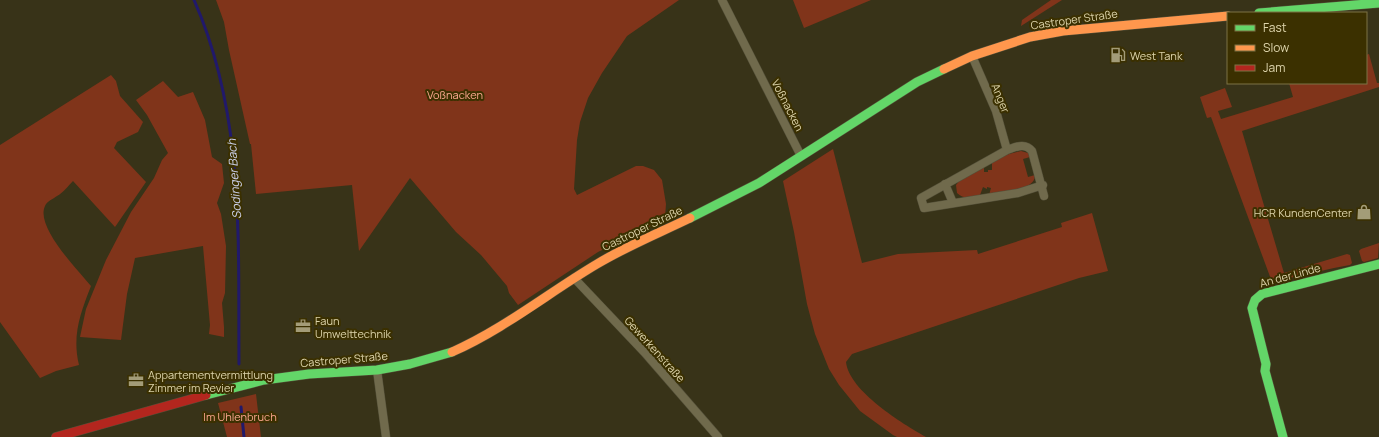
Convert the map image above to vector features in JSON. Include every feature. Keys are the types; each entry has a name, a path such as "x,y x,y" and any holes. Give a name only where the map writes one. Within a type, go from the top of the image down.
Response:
{"main road":[{"path":"1271,12 1379,3"},
{"name":"Castroper Straße","path":"56,437 264,380 295,376 377,370 431,359 468,345 500,327 574,278 621,251 742,192 917,82 946,67 972,56 1030,37 1062,31 1227,16"},
{"name":"An der Linde","path":"1283,437 1265,371 1266,364 1252,303 1256,297 1262,294 1379,264"}],"street":[{"name":"Voßnacken","path":"722,0 801,156"},
{"name":"Anger","path":"972,56 996,111 1007,150"},
{"path":"1043,185 1018,194 924,208 921,198 1007,150 1024,146 1029,147 1032,151 1043,185 1044,196"},
{"path":"945,184 953,203"},
{"name":"Gewerkenstraße","path":"574,278 645,353 718,437"},
{"path":"377,370 386,437"}],"green space":[{"name":"Voßnacken","path":"216,0 679,0 627,36 602,73 588,98 580,122 577,140 574,189 577,195 636,166 643,166 654,170 662,180 666,204 665,217 663,220 598,252 518,305 509,293 507,286 481,255 456,232 410,178 359,251 352,185 256,194 251,144 224,22"},
{"path":"793,0 871,0 804,28"},
{"path":"1051,0 1062,0 1021,26 1022,20"},
{"path":"1369,54 1379,87 1242,131 1284,273 1347,254 1350,255 1352,263 1350,265 1272,282 1211,117 1207,118 1200,97 1225,88 1232,107 1218,111 1221,119 1293,97 1289,84 1367,84 1367,55"},
{"path":"111,75 116,81 120,96 143,122 138,132 117,142 114,148 146,182 115,227 73,181 61,193 46,204 44,215 46,225 52,236 59,248 91,286 78,325 76,344 79,365 56,371 40,378 0,322 0,145"},
{"path":"163,81 178,97 193,92 205,120 212,157 222,164 224,183 217,203 221,214 226,246 225,293 222,303 224,337 209,334 210,325 203,246 135,258 127,294 121,340 80,337 86,309 106,260 131,212 154,178 162,160 168,153 147,115 136,100"},
{"path":"833,149 862,263 898,254 977,250 978,254 1062,227 1061,223 1092,213 1108,271 1079,278 852,354 846,362 849,373 857,384 878,406 926,437 897,437 860,411 839,385 829,369 815,334 807,304 783,181"},
{"path":"1021,151 1028,153 1030,157 1023,159 1028,177 1035,175 1034,180 1030,184 1017,190 989,195 991,188 987,187 987,189 983,187 980,195 974,197 962,197 957,193 956,185 960,180 984,166 984,172 988,172 988,170 992,170 992,161"},
{"path":"1379,243 1378,258 1364,262 1362,261 1359,251"},
{"name":"Im Uhlenbruch","path":"256,394 261,437 227,437 218,403"}],"waterway":[{"name":"Sodinger Bach","path":"194,0 211,44 222,88 230,133 238,225 239,364"},
{"name":"Sodinger Bach","path":"241,407 244,437"}],"traffic: fast":[{"path":"1271,12 1379,3"},
{"path":"690,218 759,183 917,82 944,69"},
{"path":"1283,437 1265,371 1266,364 1252,308 1255,300 1262,294 1379,264"},
{"path":"206,395 264,380 309,374 377,370 410,364 452,352"}],"traffic: slow":[{"path":"944,69 972,56 1030,37 1063,31 1227,16"},
{"path":"452,352 490,333 608,257 690,218"}],"traffic: jam":[{"path":"56,437 206,395"}],"place":[{"name":"West Tank","path":"1118,55"},
{"name":"HCR KundenCenter","path":"1364,212"},
{"name":"Faun Umwelttechnik","path":"303,326"},
{"name":"Appartementvermittlung Zimmer im Revier","path":"136,380"}]}
